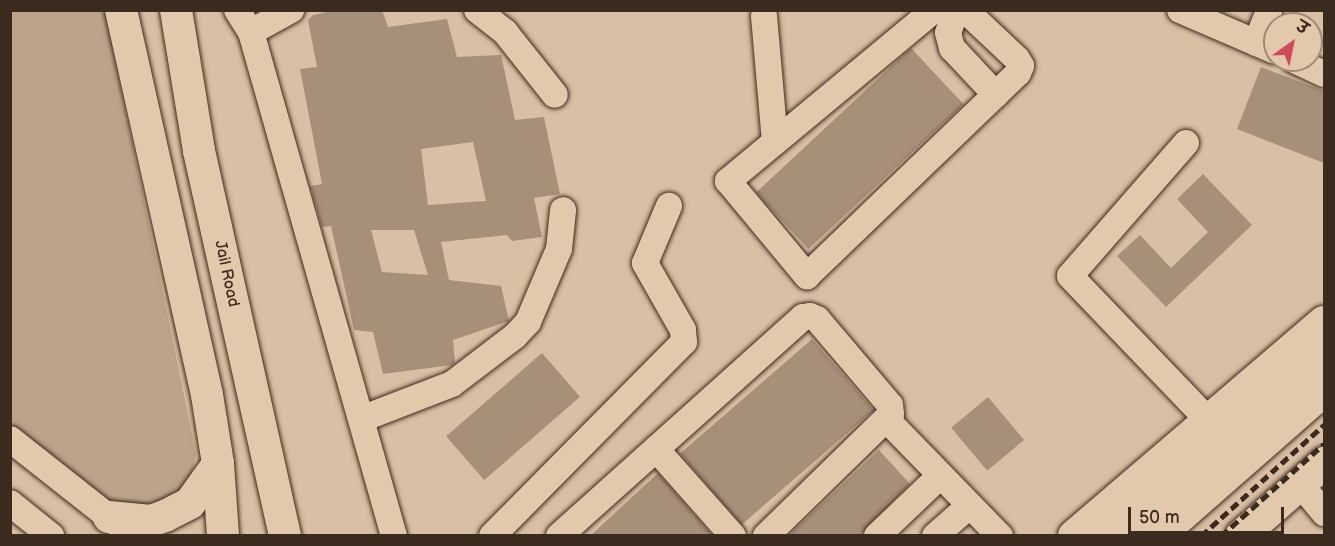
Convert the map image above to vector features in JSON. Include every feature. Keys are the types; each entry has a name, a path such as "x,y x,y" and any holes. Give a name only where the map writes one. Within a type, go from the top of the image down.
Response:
{"main road":[{"path":"121,10 207,395 218,464 223,536"},
{"name":"Jail Road","path":"176,10 199,151 285,536"},
{"path":"1074,536 1324,322"},
{"path":"1112,536 1324,354"},
{"path":"1158,536 1324,390"},
{"path":"1241,536 1324,463"},
{"path":"109,517 152,521 165,516 190,503 218,464"}],"street":[{"path":"237,10 251,32 364,418 394,536"},
{"path":"251,32 291,10"},
{"path":"477,10 506,33 555,95"},
{"path":"934,10 728,181 807,276 996,95 1021,66 965,10"},
{"path":"956,10 948,33 952,48 996,95"},
{"path":"1180,10 1263,46"},
{"path":"764,16 775,142"},
{"path":"1186,143 1070,276 1208,420"},
{"path":"492,536 684,342 683,330 645,263 669,206"},
{"path":"364,418 452,384 521,329 560,249 563,210"},
{"path":"559,536 803,317 810,316 816,319 890,405 888,421 766,536"},
{"path":"888,421 1000,536"},
{"path":"10,439 133,536"},
{"path":"656,449 733,536"},
{"path":"877,536 940,476"},
{"path":"1300,484 1324,513"},
{"path":"10,503 51,536"},
{"path":"934,536 969,506"}],"shaded area":[{"path":"10,11 105,11 196,454 184,507 173,532 154,535 11,434"}],"building":[{"path":"337,10 382,10 388,27 447,19 457,57 501,55 515,120 544,117 560,194 534,198 542,237 512,241 507,235 441,242 449,280 501,286 509,321 453,340 455,363 452,365 383,374 373,332 354,330 331,226 322,227 310,186 322,184 300,69 317,67 308,20 313,15","holes":["473,142 486,201 428,205 421,149","371,230 414,230 428,275 382,272"]},
{"path":"911,48 964,104 808,249 756,193"},
{"path":"1261,67 1263,72 1274,72 1324,91 1324,163 1237,129"},
{"path":"1203,174 1252,225 1166,307 1117,256 1140,235 1171,268 1208,232 1177,199"},
{"path":"812,339 874,410 742,525 680,454"},
{"path":"542,353 580,397 484,480 446,436"},
{"path":"988,397 1024,440 987,471 951,428"},
{"path":"879,450 910,484 859,536 788,536"},
{"path":"658,473 713,536 590,536"}],"railway":[{"path":"1201,536 1324,425"},
{"path":"1221,536 1324,444"}]}
